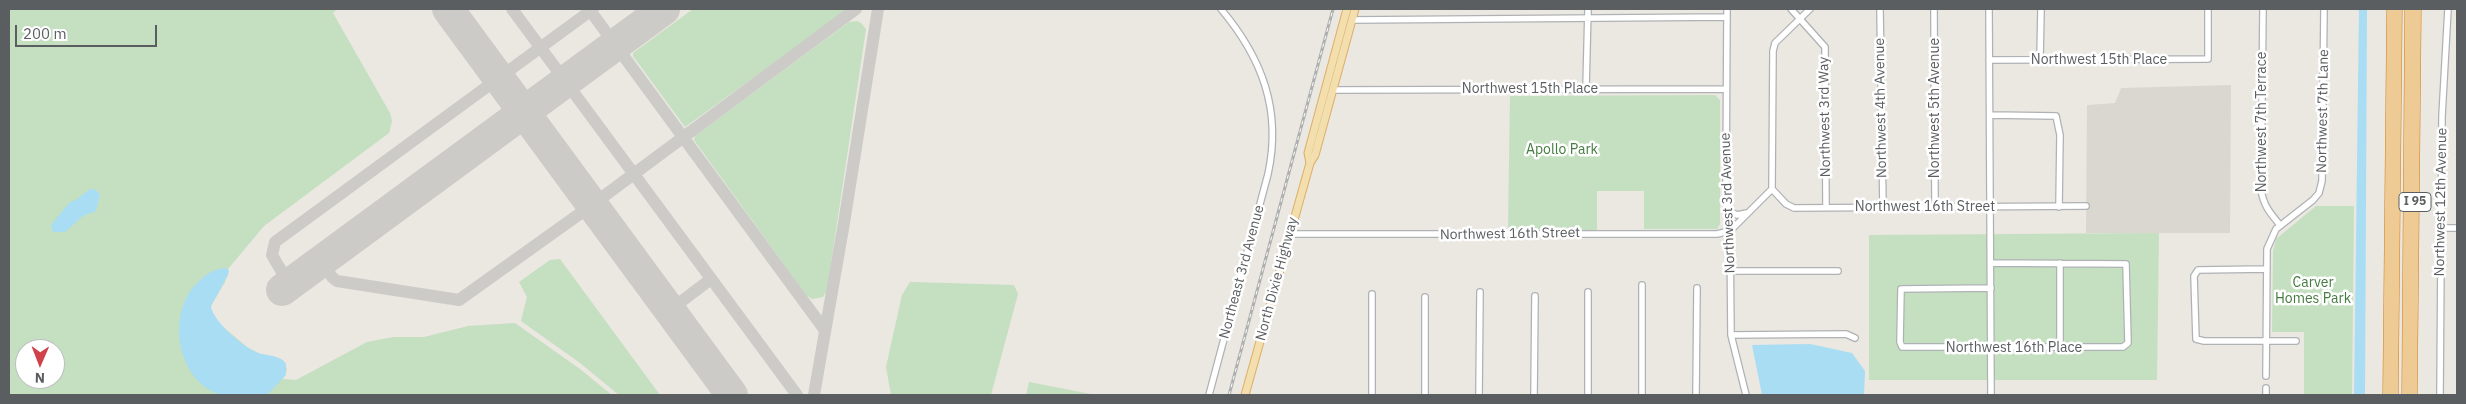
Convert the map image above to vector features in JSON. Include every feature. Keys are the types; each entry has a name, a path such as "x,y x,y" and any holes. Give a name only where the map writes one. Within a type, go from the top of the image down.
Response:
{"highway":[{"name":"I 95","path":"2387,395 2391,9"},
{"path":"2394,395 2398,9"},
{"path":"2406,395 2410,9"},
{"name":"I 95","path":"2413,395 2417,9"}],"main road":[{"name":"North Dixie Highway","path":"1310,163 1308,153 1347,9"},
{"name":"North Dixie Highway","path":"1245,395 1310,163 1315,155 1355,9"}],"street":[{"name":"Northeast 3rd Avenue","path":"1209,395 1249,249 1272,149 1272,118 1266,85 1254,55 1237,28 1221,9"},
{"path":"1586,88 1588,9"},
{"name":"Northwest 3rd Avenue","path":"1727,9 1727,210 1730,231 1731,335 1746,395"},
{"name":"Northwest 3rd Way","path":"1791,9 1800,17 1824,47 1826,207"},
{"path":"1730,231 1772,189 1773,51 1775,42 1810,9"},
{"name":"Northwest 4th Avenue","path":"1880,9 1883,208"},
{"name":"Northwest 5th Avenue","path":"1934,9 1935,208"},
{"path":"1990,9 1991,395"},
{"path":"2040,60 2041,9"},
{"name":"Northwest 15th Place","path":"1989,60 2208,60 2208,9"},
{"name":"Northwest 7th Terrace","path":"2262,9 2261,189 2263,201 2267,209 2280,225"},
{"name":"Northwest 7th Lane","path":"2280,225 2313,200 2321,186 2324,9"},
{"name":"Northwest 12th Avenue","path":"2440,395 2442,116 2448,9"},
{"path":"1352,20 1727,17"},
{"name":"Northwest 15th Place","path":"1333,90 1726,89"},
{"path":"1990,115 2056,116 2060,135 2059,207"},
{"name":"Northwest 16th Street","path":"1772,189 1786,204 1794,208 2086,206"},
{"path":"1727,210 1736,215 1747,213"},
{"path":"2266,376 2267,249 2280,225"},
{"path":"2441,228 2457,228"},
{"name":"Northwest 16th Street","path":"1290,234 1444,236 1468,235 1472,233 1665,232 1718,234 1730,231"},
{"path":"1991,264 2060,263 2060,348"},
{"name":"Northwest 16th Place","path":"1991,288 1901,289 1900,342 1902,347 2060,348 2126,346 2128,343 2126,264 2060,263"},
{"path":"2266,269 2198,270 2194,276 2196,339 2204,341 2296,341"},
{"path":"1730,271 1838,271"},
{"path":"1642,284 1642,395"},
{"path":"1696,395 1697,288"},
{"path":"1479,395 1480,292"},
{"path":"1588,292 1588,395"},
{"path":"1372,294 1372,395"},
{"path":"1534,395 1535,296"},
{"path":"1425,395 1426,297"},
{"path":"1731,335 1846,334 1855,338"},
{"path":"2266,388 2266,395"}],"shaded area":[{"path":"2231,85 2230,233 2086,233 2087,105 2115,103 2121,88"}],"green space":[{"path":"9,9 337,9 333,13 390,113 392,121 389,133 264,226 228,269 225,282 211,306 211,312 221,325 247,347 260,354 283,360 287,369 283,379 296,380 367,342 393,337 424,337 468,326 515,323 580,369 612,395 9,395"},
{"path":"693,9 849,9 685,127 633,56 633,53"},
{"path":"857,21 866,29 827,290 823,297 812,299 806,295 694,140 695,136 849,22"},
{"name":"Apollo Park","path":"1715,95 1720,100 1720,224 1717,229 1644,229 1644,191 1597,191 1597,230 1508,230 1510,96"},
{"name":"Carver Homes Park","path":"2316,206 2354,206 2352,395 2304,395 2304,332 2272,332 2273,251 2276,239"},
{"path":"2159,233 2157,380 1869,380 1869,235"},
{"path":"560,259 660,395 619,395 580,363 521,321 527,297 519,282 550,260"},
{"path":"910,282 1014,285 1018,294 991,395 891,395 886,367 902,295"},
{"path":"1029,382 1096,395 1026,395"}],"water":[{"path":"2359,9 2367,9 2365,395 2354,395"},
{"path":"90,189 96,190 100,195 96,211 83,216 65,232 53,232 51,225 70,202 76,200"},
{"path":"226,268 229,270 228,275 211,306 216,318 228,332 248,348 258,353 279,358 286,364 286,375 267,395 236,397 218,394 204,386 193,374 185,360 180,344 179,328 181,312 187,297 196,284 206,275"},
{"path":"1810,344 1852,353 1865,371 1864,395 1762,395 1752,345"}],"taxiway":[{"path":"512,9 797,395"},
{"path":"589,9 824,329"},
{"path":"309,270 293,276 282,272 272,255 275,242 593,9"},
{"path":"336,251 328,262 328,270 337,281 459,300 592,205 856,9"},
{"path":"814,395 878,9"},
{"path":"670,310 711,279"}],"runway":[{"path":"448,9 732,395"},
{"path":"282,290 664,9"}],"railway":[{"path":"1229,395 1333,9"}]}
